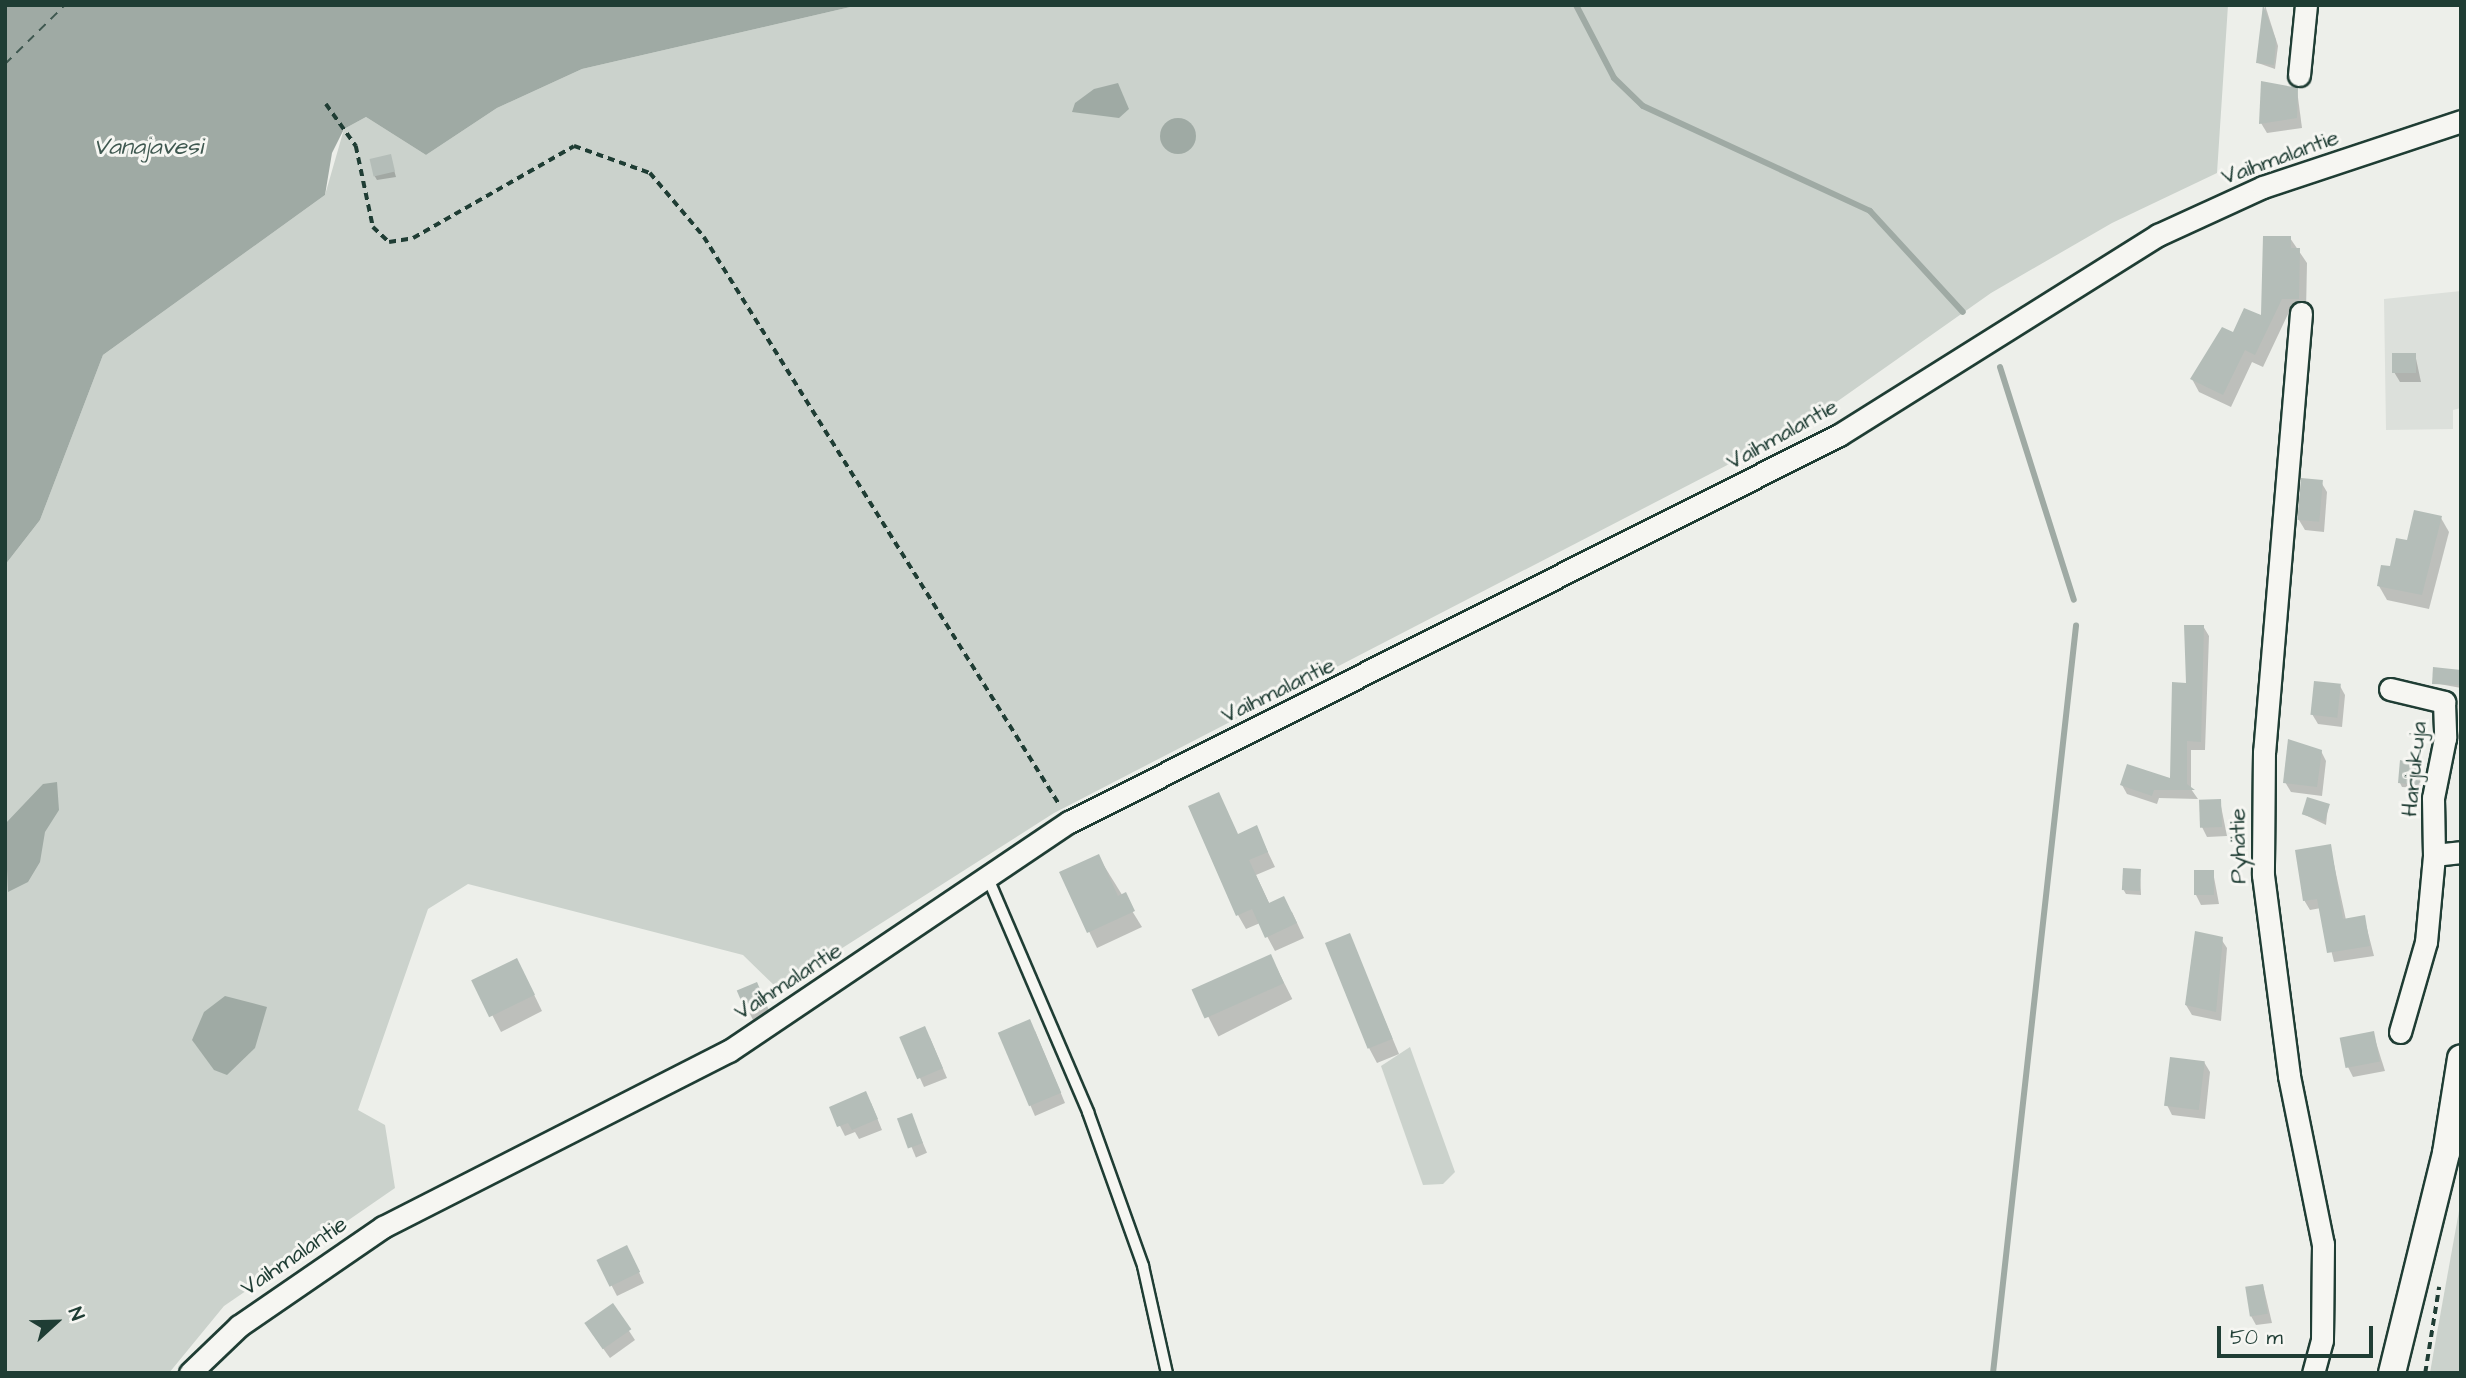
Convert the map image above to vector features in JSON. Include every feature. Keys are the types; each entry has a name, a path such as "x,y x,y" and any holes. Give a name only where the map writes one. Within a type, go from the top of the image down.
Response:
{"street":[{"path":"2299,75 2306,5"},
{"name":"Vaihmalantie","path":"190,1373 239,1326 383,1227 729,1051 1069,822 1839,435 2158,235 2263,187 2432,134 2461,121"},
{"name":"Vaihmalantie","path":"2432,134 2461,134"},
{"name":"Pyhätie","path":"2301,313 2263,751 2263,875 2289,1076 2323,1244 2322,1340 2313,1373"},
{"name":"Harjukuja","path":"2389,689 2444,702 2426,942 2400,1032"},
{"path":"2434,855 2461,852"},
{"path":"2392,1373 2435,1205 2461,1058"}],"lane":[{"path":"987,876 1088,1112 1143,1266 1167,1373"}],"path":[{"path":"326,104 356,146 373,227 389,242 414,238 574,146 650,173 705,237 969,651 1069,822"}],"shaded area":[{"path":"859,5 2228,5 2217,173 2112,223 1991,293 1801,427 1054,813 778,989 743,955 468,884 428,909 358,1110 385,1125 395,1188 224,1306 169,1373 5,1373 5,565 40,520 103,355 325,195 344,129 366,117 426,155 497,108 582,69"},
{"path":"2461,291 2461,408 2453,410 2453,429 2386,430 2384,299"},
{"path":"1410,1047 1455,1172 1443,1184 1423,1185 1381,1066"},
{"path":"2461,1200 2461,1373 2430,1373 2435,1344"}],"water":[{"name":"Vanajavesi","path":"5,5 859,5 582,69 497,108 426,155 366,117 344,129 332,153 325,195 103,355 40,520 5,565"},
{"path":"1118,83 1129,109 1119,118 1072,112 1075,103 1094,89"},
{"path":"1178,118 1191,123 1196,136 1191,149 1178,154 1165,149 1160,136 1165,123"},
{"path":"57,782 59,810 45,832 40,862 28,882 8,892 5,824 43,784"},
{"path":"225,996 267,1007 255,1048 227,1075 214,1070 192,1040 204,1012"}],"building":[{"path":"2263,5 2276,40 2274,65 2256,63"},
{"path":"2261,81 2298,88 2297,118 2259,124"},
{"path":"391,154 395,172 374,176 370,159"},
{"path":"2263,236 2291,236 2291,248 2300,248 2299,299 2282,299 2255,355 2245,350 2223,395 2190,379 2222,327 2233,332 2244,308 2261,315"},
{"path":"2392,353 2416,353 2416,373 2392,373"},
{"path":"2301,478 2323,480 2319,522 2297,520"},
{"path":"2414,510 2442,516 2422,595 2377,586 2381,565 2390,566 2396,538 2407,540"},
{"path":"2184,625 2204,625 2201,742 2187,741 2187,784 2195,790 2154,790 2152,796 2120,785 2127,764 2170,778 2172,682 2186,683"},
{"path":"2433,667 2461,670 2461,685 2432,684"},
{"path":"2314,681 2341,684 2337,718 2310,715"},
{"path":"2288,739 2322,750 2317,787 2283,783"},
{"path":"2400,760 2421,766 2419,785 2398,783"},
{"path":"1219,792 1238,834 1257,825 1268,852 1249,860 1269,903 1284,896 1297,923 1265,938 1252,909 1236,916 1188,806"},
{"path":"2307,797 2330,804 2325,821 2302,814"},
{"path":"2221,799 2222,827 2200,828 2199,800"},
{"path":"2331,844 2343,919 2365,915 2370,946 2327,953 2317,899 2303,901 2295,850"},
{"path":"1099,854 1118,896 1126,892 1135,911 1087,933 1059,872"},
{"path":"2123,868 2141,869 2140,891 2122,890"},
{"path":"2194,870 2214,870 2214,895 2194,895"},
{"path":"2195,931 2223,937 2216,1012 2185,1005"},
{"path":"1350,933 1393,1039 1368,1049 1325,943"},
{"path":"1271,954 1284,983 1205,1019 1192,989"},
{"path":"517,958 535,995 489,1017 471,980"},
{"path":"757,982 766,1003 746,1012 737,991"},
{"path":"1030,1019 1061,1093 1029,1106 998,1033"},
{"path":"925,1026 943,1068 917,1079 899,1037"},
{"path":"2374,1031 2380,1061 2346,1068 2340,1038"},
{"path":"2170,1057 2205,1061 2199,1110 2164,1106"},
{"path":"866,1091 878,1119 852,1130 848,1123 837,1127 829,1107"},
{"path":"912,1113 923,1143 908,1149 897,1118"},
{"path":"627,1245 640,1272 610,1287 596,1260"},
{"path":"2263,1284 2268,1314 2250,1316 2245,1287"},
{"path":"613,1303 631,1329 603,1349 584,1323"}],"waterway":[{"path":"1576,5 1614,78 1643,106 1870,211 1963,312"},
{"path":"2000,367 2074,600"},
{"path":"1993,1373 2076,626"}],"ferry route":[{"path":"5,64 65,5"}]}
